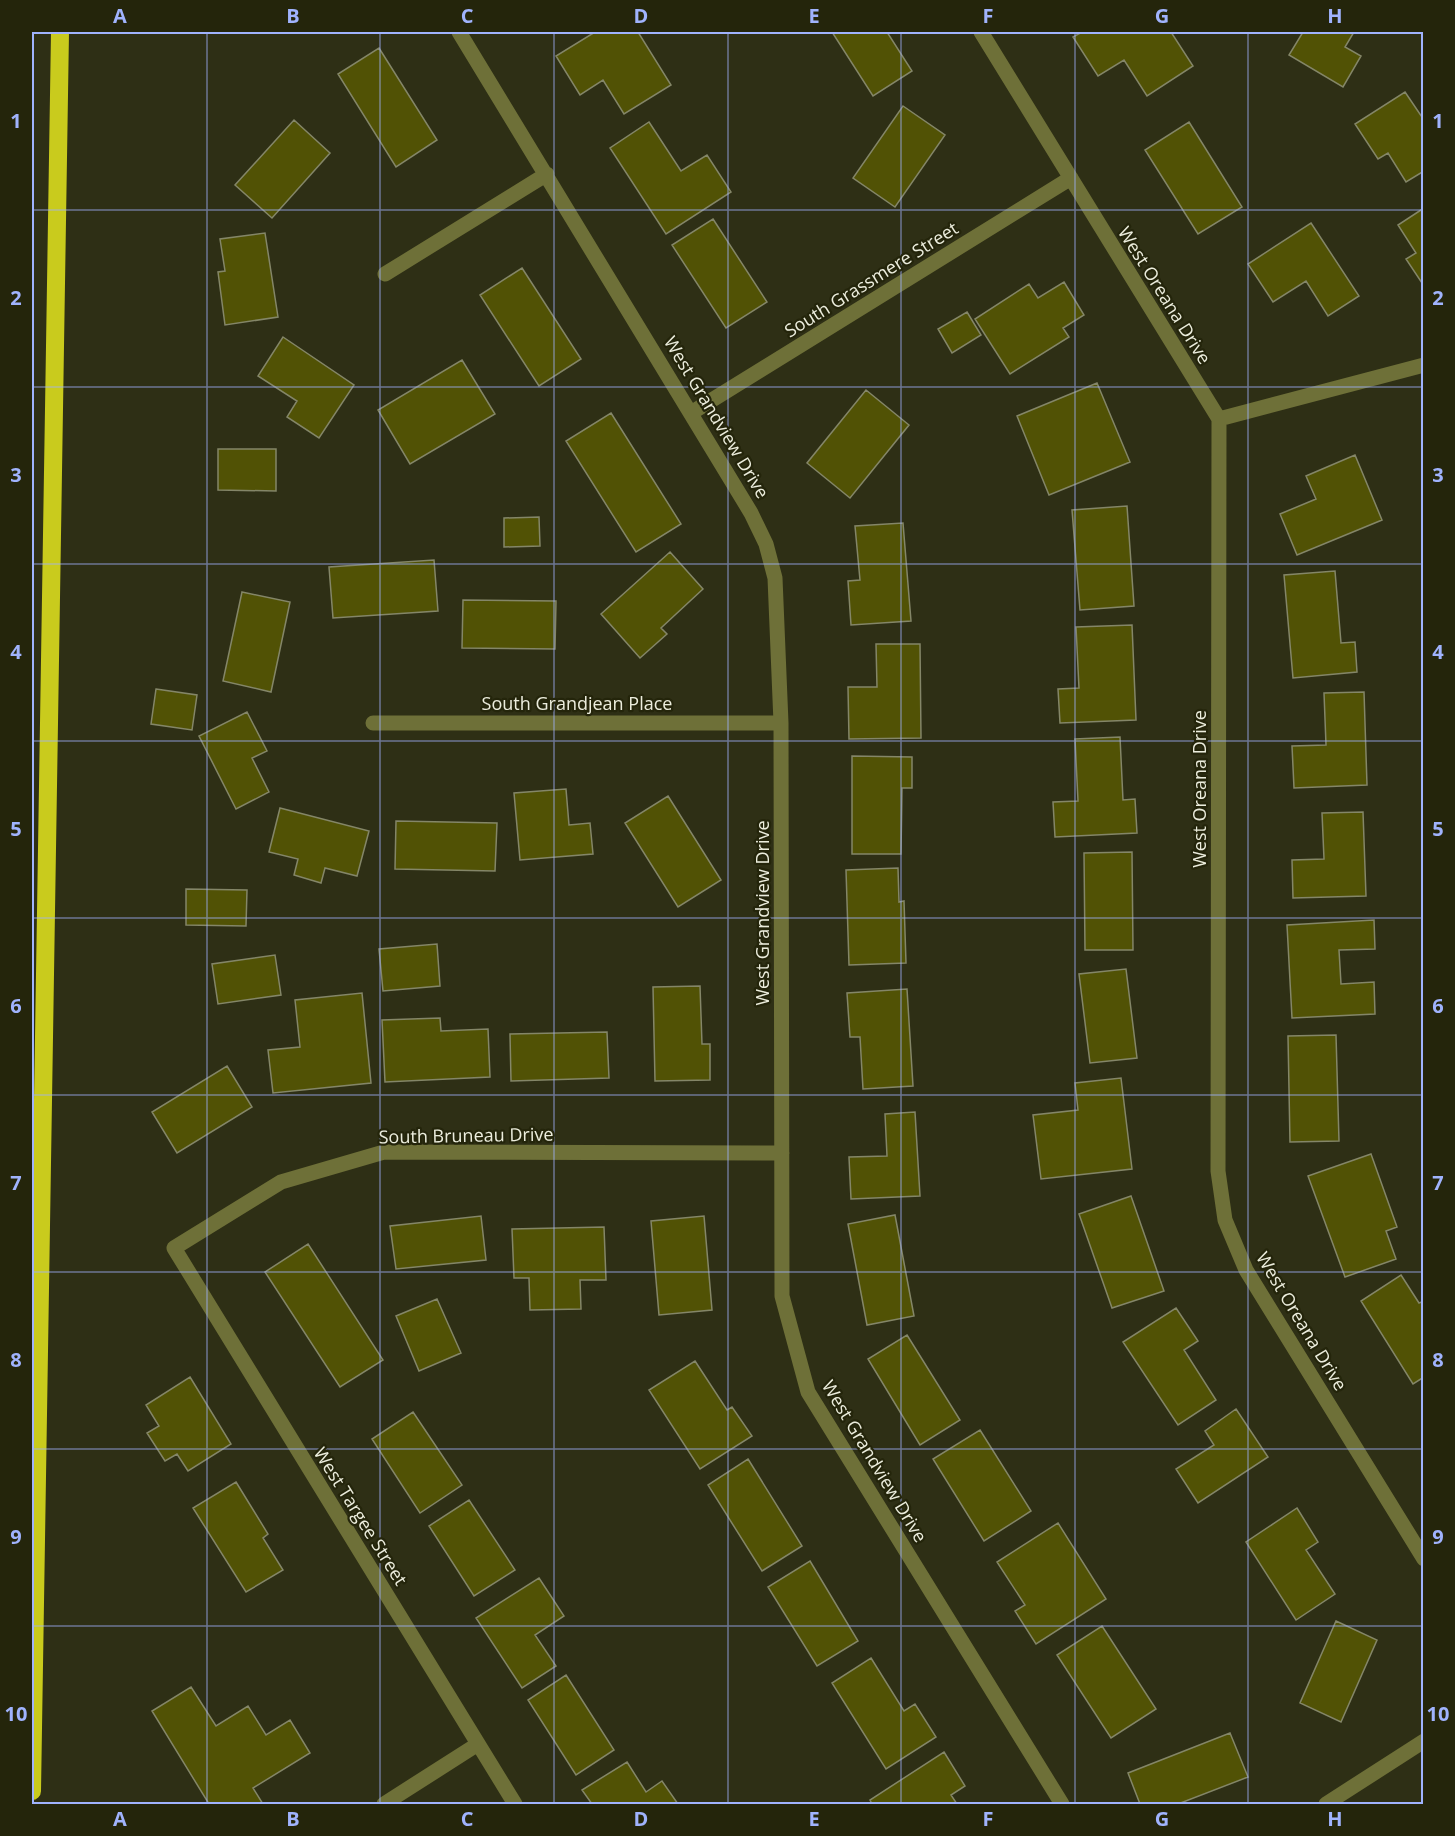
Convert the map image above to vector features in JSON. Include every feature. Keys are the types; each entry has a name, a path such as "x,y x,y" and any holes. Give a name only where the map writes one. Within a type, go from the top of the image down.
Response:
{"highway":[{"path":"32,1791 60,32"}],"street":[{"name":"West Grandview Drive","path":"459,32 752,513 766,544 775,578 781,723 782,1296 808,1392 1062,1804"},
{"name":"West Oreana Drive","path":"981,32 1219,419 1218,1171 1225,1220 1246,1270 1424,1559"},
{"path":"385,274 547,174"},
{"name":"South Grassmere Street","path":"691,413 1071,178"},
{"path":"1219,419 1424,365"},
{"name":"South Grandjean Place","path":"373,723 781,723"},
{"name":"South Bruneau Drive","path":"174,1248 281,1182 384,1152 782,1153"},
{"name":"West Targee Street","path":"174,1248 515,1804"},
{"path":"1326,1804 1424,1742"},
{"path":"384,1804 478,1744"}],"building":[{"path":"595,32 638,32 671,85 624,114 603,80 580,95 556,56"},
{"path":"832,32 887,32 912,71 873,96"},
{"path":"1082,32 1171,32 1193,66 1147,96 1124,60 1098,76 1073,37"},
{"path":"1303,32 1354,32 1345,47 1361,56 1343,87 1289,55"},
{"path":"379,48 437,140 396,167 338,74"},
{"path":"1405,92 1424,120 1424,171 1406,182 1388,153 1378,159 1355,124"},
{"path":"903,106 945,135 895,207 853,178"},
{"path":"294,120 330,153 272,218 235,185"},
{"path":"649,122 681,171 707,155 731,192 666,234 610,148"},
{"path":"1189,122 1242,207 1198,234 1145,150"},
{"path":"1424,208 1424,286 1406,259 1416,253 1398,225"},
{"path":"713,219 767,302 726,328 672,245"},
{"path":"1311,223 1359,296 1328,316 1306,281 1273,302 1248,264"},
{"path":"265,233 278,317 225,325 218,272 225,271 220,239"},
{"path":"522,268 581,359 539,386 480,295"},
{"path":"1064,282 1084,315 1063,328 1069,337 1010,374 975,319 1029,284 1038,298"},
{"path":"967,312 981,335 952,353 938,329"},
{"path":"283,337 354,385 319,438 287,417 297,401 258,376"},
{"path":"462,360 495,414 410,464 378,410"},
{"path":"1097,383 1130,462 1049,495 1017,416"},
{"path":"866,390 909,425 850,498 807,463"},
{"path":"611,413 681,524 636,552 566,441"},
{"path":"218,449 276,449 276,491 218,490"},
{"path":"1355,455 1382,520 1297,555 1280,514 1316,499 1306,476"},
{"path":"1127,506 1134,606 1080,610 1072,510"},
{"path":"539,517 540,546 504,547 504,518"},
{"path":"903,523 911,621 851,625 848,581 860,580 855,526"},
{"path":"670,552 703,589 661,628 667,634 640,658 601,614"},
{"path":"434,560 438,611 333,618 329,567"},
{"path":"1335,571 1341,643 1355,642 1357,672 1293,678 1284,575"},
{"path":"242,592 290,602 271,692 223,681"},
{"path":"463,600 556,601 555,649 462,648"},
{"path":"1132,625 1136,720 1060,723 1058,689 1079,688 1076,627"},
{"path":"876,644 920,644 921,738 849,739 848,687 877,687"},
{"path":"156,689 197,695 192,730 151,724"},
{"path":"1364,692 1367,785 1294,788 1292,746 1326,745 1324,693"},
{"path":"247,712 267,751 252,758 269,792 236,809 199,736"},
{"path":"1120,737 1123,800 1135,799 1137,833 1055,837 1053,802 1078,801 1075,739"},
{"path":"852,756 912,757 912,788 902,788 901,854 852,854"},
{"path":"566,789 569,825 590,823 593,854 520,860 514,793"},
{"path":"668,796 721,880 678,907 625,823"},
{"path":"280,808 369,831 357,876 325,868 321,883 294,875 298,859 269,852"},
{"path":"1363,812 1366,896 1293,898 1292,860 1324,859 1322,813"},
{"path":"396,821 497,823 495,871 395,869"},
{"path":"1132,852 1133,950 1085,950 1084,853"},
{"path":"898,868 899,902 904,901 906,963 849,965 846,870"},
{"path":"186,889 247,890 246,926 186,925"},
{"path":"1374,920 1375,949 1339,950 1341,984 1374,982 1375,1014 1292,1018 1287,925"},
{"path":"437,944 440,986 383,991 379,949"},
{"path":"275,955 281,995 218,1004 212,964"},
{"path":"1126,969 1137,1058 1090,1063 1079,974"},
{"path":"700,986 702,1044 710,1044 710,1080 655,1081 653,987"},
{"path":"907,989 913,1086 863,1089 860,1037 850,1037 847,993"},
{"path":"362,993 371,1083 273,1093 268,1050 300,1047 295,1000"},
{"path":"440,1018 441,1031 488,1029 490,1077 385,1082 382,1020"},
{"path":"607,1032 609,1078 511,1081 510,1034"},
{"path":"1336,1035 1339,1141 1290,1142 1288,1036"},
{"path":"227,1066 252,1107 177,1153 152,1112"},
{"path":"1121,1078 1132,1169 1041,1179 1033,1115 1078,1110 1075,1083"},
{"path":"915,1112 920,1196 851,1199 849,1157 887,1156 885,1114"},
{"path":"1371,1154 1397,1227 1386,1231 1396,1259 1345,1277 1308,1176"},
{"path":"1131,1196 1164,1291 1112,1308 1079,1214"},
{"path":"895,1215 914,1316 867,1325 848,1224"},
{"path":"481,1216 486,1260 396,1269 390,1226"},
{"path":"704,1216 712,1310 659,1315 651,1221"},
{"path":"604,1227 606,1280 580,1280 581,1309 530,1310 529,1278 514,1278 512,1229"},
{"path":"308,1244 383,1360 340,1387 265,1272"},
{"path":"1401,1275 1419,1303 1424,1301 1424,1377 1413,1384 1361,1301"},
{"path":"437,1299 461,1353 419,1371 396,1316"},
{"path":"1176,1308 1198,1341 1184,1350 1216,1400 1178,1425 1123,1342"},
{"path":"907,1335 960,1420 920,1445 868,1359"},
{"path":"695,1361 727,1410 732,1407 752,1436 700,1469 649,1390"},
{"path":"190,1377 231,1444 188,1471 177,1454 165,1461 147,1433 159,1426 146,1405"},
{"path":"1236,1409 1268,1457 1198,1503 1176,1469 1214,1445 1205,1431"},
{"path":"413,1412 462,1485 420,1513 372,1439"},
{"path":"980,1430 1031,1511 984,1541 933,1459"},
{"path":"748,1459 802,1546 762,1571 708,1485"},
{"path":"236,1482 268,1534 263,1538 283,1570 246,1592 193,1508"},
{"path":"469,1500 515,1570 474,1596 429,1526"},
{"path":"1297,1508 1318,1542 1306,1550 1335,1594 1296,1620 1246,1542"},
{"path":"1058,1523 1106,1599 1036,1644 1015,1611 1025,1605 997,1562"},
{"path":"810,1561 858,1641 817,1666 768,1587"},
{"path":"539,1578 564,1616 535,1635 556,1666 522,1688 476,1618"},
{"path":"1336,1621 1377,1640 1341,1722 1300,1703"},
{"path":"1102,1626 1156,1709 1111,1738 1057,1655"},
{"path":"871,1658 904,1711 915,1704 936,1737 886,1769 832,1683"},
{"path":"566,1675 614,1750 576,1775 528,1700"},
{"path":"191,1687 216,1726 248,1706 266,1735 290,1720 310,1753 253,1788 263,1804 209,1804 152,1711"},
{"path":"1230,1733 1248,1777 1178,1804 1140,1804 1128,1773"},
{"path":"944,1752 965,1786 951,1795 957,1804 872,1804 870,1800"},
{"path":"627,1762 646,1792 662,1781 678,1804 592,1804 582,1790"}]}
